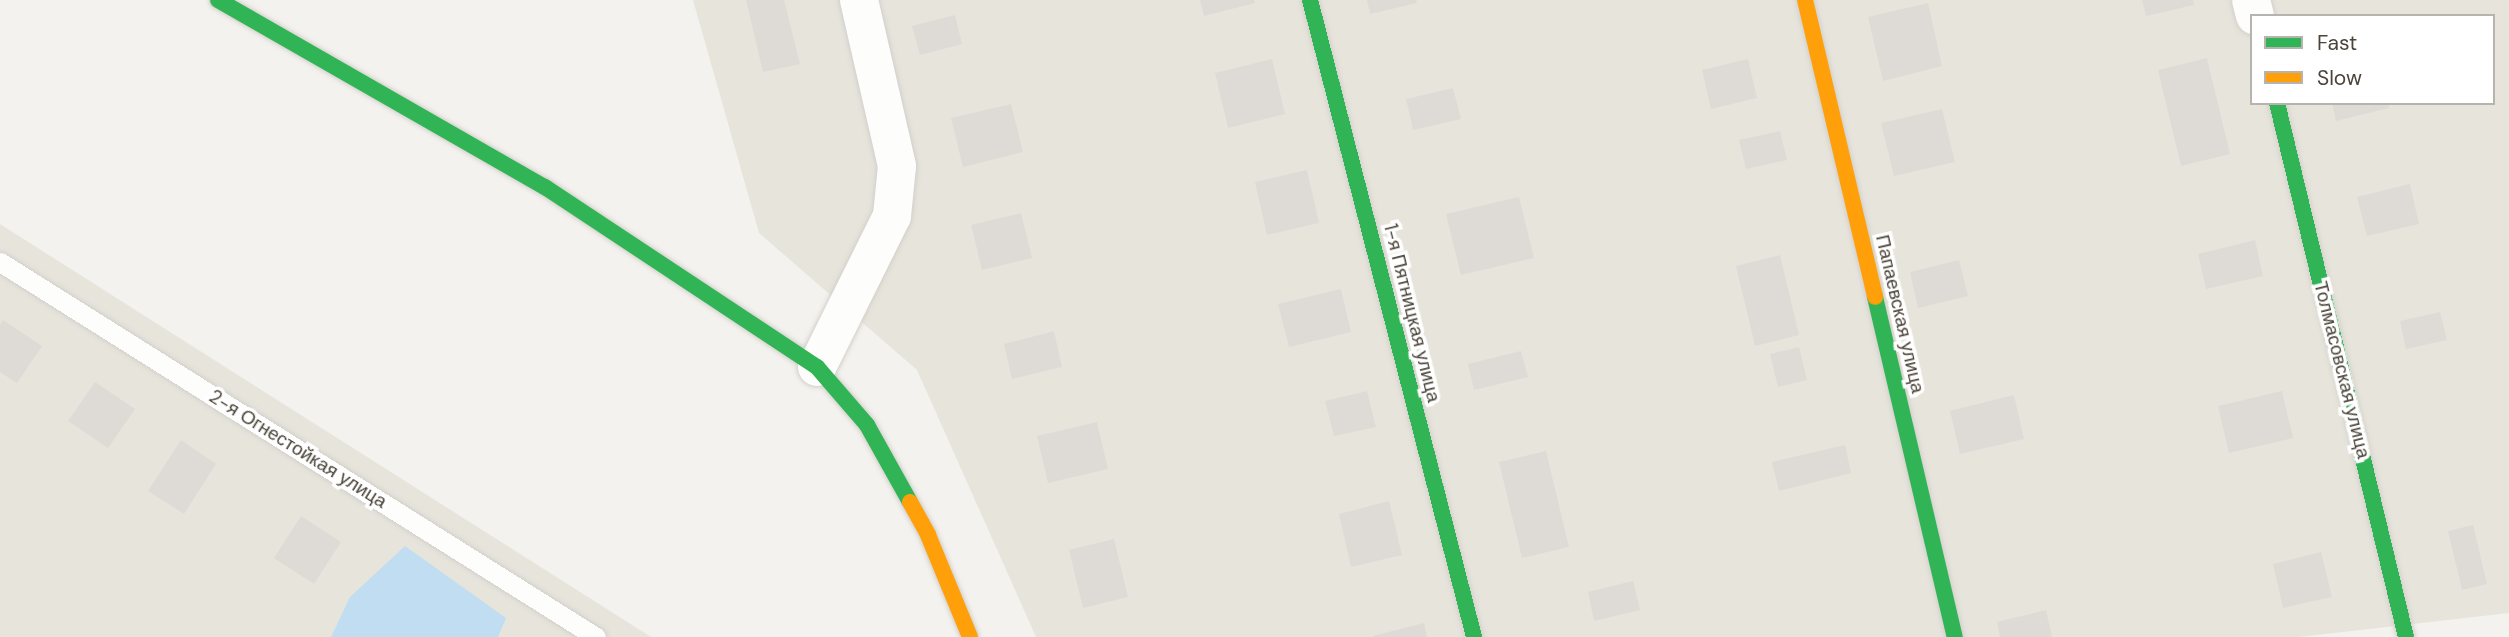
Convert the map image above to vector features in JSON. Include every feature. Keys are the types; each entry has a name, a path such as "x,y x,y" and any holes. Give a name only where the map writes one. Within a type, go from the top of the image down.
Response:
{"street":[{"path":"218,0 545,187 817,367 867,425 928,535 970,637"},
{"path":"817,367 892,216 897,166 859,0"},
{"name":"1-я Пятницкая улица","path":"1310,0 1474,637"},
{"name":"Папаевская улица","path":"1805,0 1955,637"},
{"name":"Толмасовская улица","path":"2277,105 2406,637"}],"lane":[{"name":"2-я Огнестойкая улица","path":"0,262 596,637"}],"shaded area":[{"path":"693,0 2509,0 2509,613 2299,637 1036,637 917,370 759,233"},
{"path":"0,224 651,637 0,637"}],"water":[{"path":"405,546 506,618 498,637 331,637 350,597"}],"building":[{"path":"746,0 784,0 800,64 763,72"},
{"path":"1200,0 1254,0 1255,3 1204,16"},
{"path":"1367,0 1416,0 1417,3 1370,14"},
{"path":"2142,0 2193,0 2194,5 2146,16"},
{"path":"1928,3 1942,66 1883,81 1868,17"},
{"path":"955,15 962,44 920,55 912,26"},
{"path":"2207,58 2230,154 2181,166 2158,70"},
{"path":"1272,59 1285,114 1228,128 1215,73"},
{"path":"1748,59 1757,98 1711,109 1702,70"},
{"path":"1453,88 1461,119 1413,130 1406,99"},
{"path":"1011,104 1023,152 963,167 951,118"},
{"path":"2332,105 2388,105 2389,108 2336,121"},
{"path":"1942,109 1955,162 1894,176 1881,123"},
{"path":"1780,131 1787,160 1746,169 1739,140"},
{"path":"1307,170 1319,223 1267,235 1255,182"},
{"path":"2410,184 2419,224 2367,236 2357,197"},
{"path":"1519,197 1534,258 1461,275 1446,214"},
{"path":"1021,213 1032,258 982,270 971,225"},
{"path":"2255,240 2263,276 2206,289 2198,254"},
{"path":"1780,255 1799,335 1755,346 1736,266"},
{"path":"1959,260 1968,296 1918,308 1910,272"},
{"path":"1341,289 1351,332 1289,347 1278,304"},
{"path":"2440,312 2447,340 2406,349 2400,321"},
{"path":"3,320 42,346 17,383 0,372 0,325"},
{"path":"1054,331 1062,367 1012,379 1004,344"},
{"path":"1799,347 1807,380 1778,387 1770,354"},
{"path":"1521,351 1528,377 1474,390 1468,364"},
{"path":"95,382 135,409 108,448 68,421"},
{"path":"1367,391 1376,427 1334,436 1325,401"},
{"path":"2282,391 2293,438 2229,453 2218,406"},
{"path":"2014,395 2024,439 1960,454 1950,411"},
{"path":"1097,422 1108,469 1048,483 1037,436"},
{"path":"181,440 216,464 184,514 148,491"},
{"path":"1845,445 1851,473 1779,491 1772,462"},
{"path":"1546,451 1569,547 1522,558 1499,462"},
{"path":"1389,501 1402,555 1351,567 1339,514"},
{"path":"301,516 341,542 314,584 274,558"},
{"path":"2473,525 2487,584 2462,590 2448,531"},
{"path":"1114,539 1128,597 1083,608 1069,550"},
{"path":"2321,552 2332,597 2283,608 2273,564"},
{"path":"1633,581 1640,610 1594,621 1588,592"},
{"path":"2046,610 2052,637 2000,637 1997,622"},
{"path":"1424,623 1427,637 1373,637 1373,636"}],"traffic: fast":[{"path":"218,0 545,187 817,367 867,425 910,502"},
{"path":"1310,0 1474,637"},
{"path":"2277,105 2406,637"},
{"path":"1875,297 1955,637"}],"traffic: slow":[{"path":"1805,0 1875,297"},
{"path":"910,502 928,535 970,637"}]}
